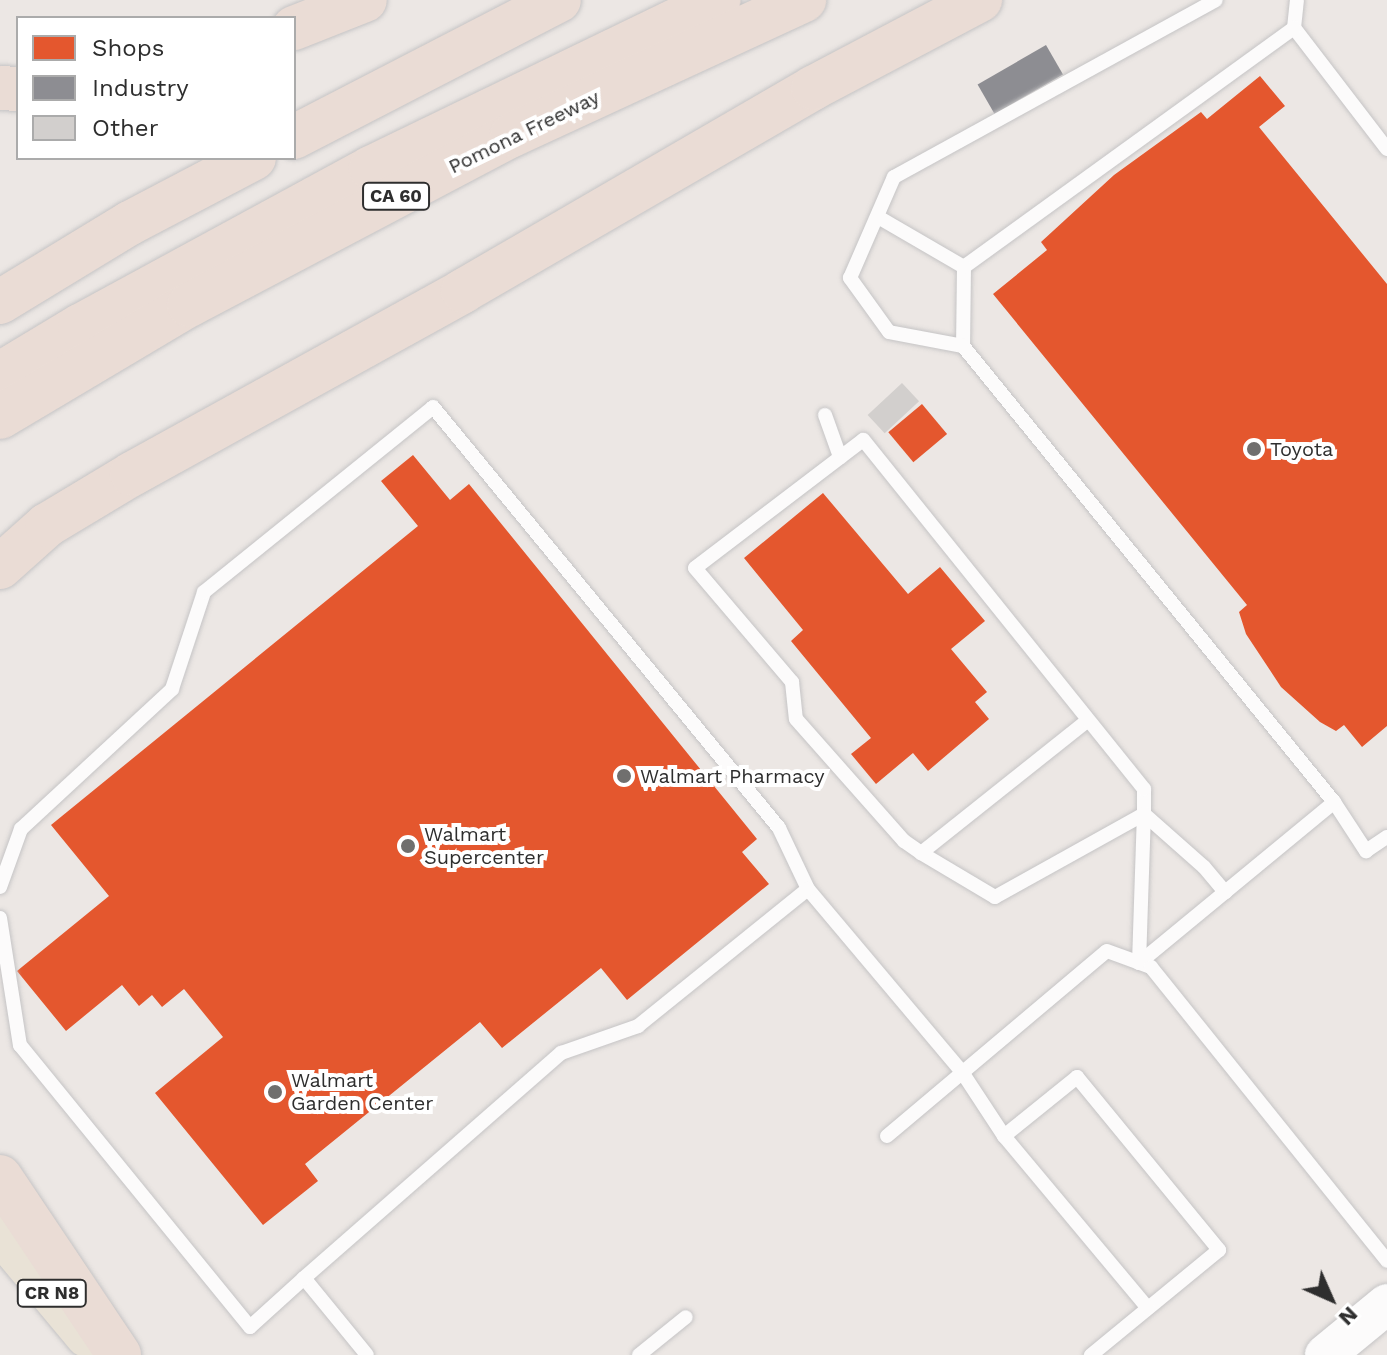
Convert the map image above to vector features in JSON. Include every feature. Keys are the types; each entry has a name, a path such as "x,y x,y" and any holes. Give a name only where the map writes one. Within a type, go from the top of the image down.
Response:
{"highway":[{"path":"296,27 365,0"},
{"path":"296,136 559,0"},
{"path":"0,353 370,142 669,0"},
{"path":"0,407 80,326 371,168 719,0"},
{"name":"Pomona Freeway","path":"0,407 512,135 804,0"},
{"path":"0,567 47,525 132,474 463,291 813,88 980,0"},
{"path":"0,302 130,223 250,160"},
{"path":"0,1177 119,1355"}],"main road":[{"name":"CR N8","path":"0,1231 104,1355"},
{"path":"1325,1355 1387,1304"}],"lane":[{"path":"963,346 889,332 850,278 894,177 1216,0"},
{"path":"1297,0 1294,28 1387,149"},
{"path":"964,267 1294,28"},
{"path":"878,217 964,267"},
{"path":"964,267 963,346 1334,802 1366,851 1387,837"},
{"path":"0,887 21,829 172,689 204,592 433,407 779,828 808,889 962,1072 1004,1136 1148,1308"},
{"path":"825,415 840,457"},
{"path":"1139,963 1144,814 1144,789 863,440 695,568 792,682 796,719 904,841 995,897 1144,814"},
{"path":"921,853 1088,720"},
{"path":"1139,963 1334,802"},
{"path":"1144,814 1204,867 1225,892"},
{"path":"0,918 20,1045 250,1327 561,1053 638,1026 808,889"},
{"path":"887,1136 1107,951 1151,967 1387,1261"},
{"path":"1004,1136 1077,1077 1219,1250 1091,1355"},
{"path":"304,1278 367,1355"},
{"path":"639,1355 686,1317"}],"building: Shops":[{"name":"Toyota","path":"1260,76 1285,106 1259,127 1387,284 1387,726 1362,747 1344,725 1336,731 1320,722 1281,687 1246,634 1239,612 1247,605 993,294 1047,250 1041,242 1114,175 1201,112 1207,119"},
{"path":"922,404 947,434 913,462 888,432"},
{"name":"Walmart Supercenter","path":"413,455 450,500 469,484 757,839 742,852 769,884 627,1000 601,968 502,1048 480,1022 305,1164 318,1181 263,1225 155,1093 223,1037 184,989 162,1007 152,995 139,1006 122,985 66,1031 17,971 109,896 51,825 418,526 381,481"},
{"path":"823,493 908,594 940,567 985,621 951,649 987,692 975,702 989,719 928,771 913,753 876,784 851,754 871,738 791,641 803,630 744,558"}],"building: Industry":[{"path":"1046,45 1063,74 995,114 978,84"}],"building: Other":[{"path":"902,383 919,401 885,433 868,415"}],"place":[{"name":"Toyota","path":"1254,449"},
{"name":"Walmart Pharmacy","path":"624,776"},
{"name":"Walmart Supercenter","path":"408,846"},
{"name":"Walmart Garden Center","path":"275,1092"}]}
